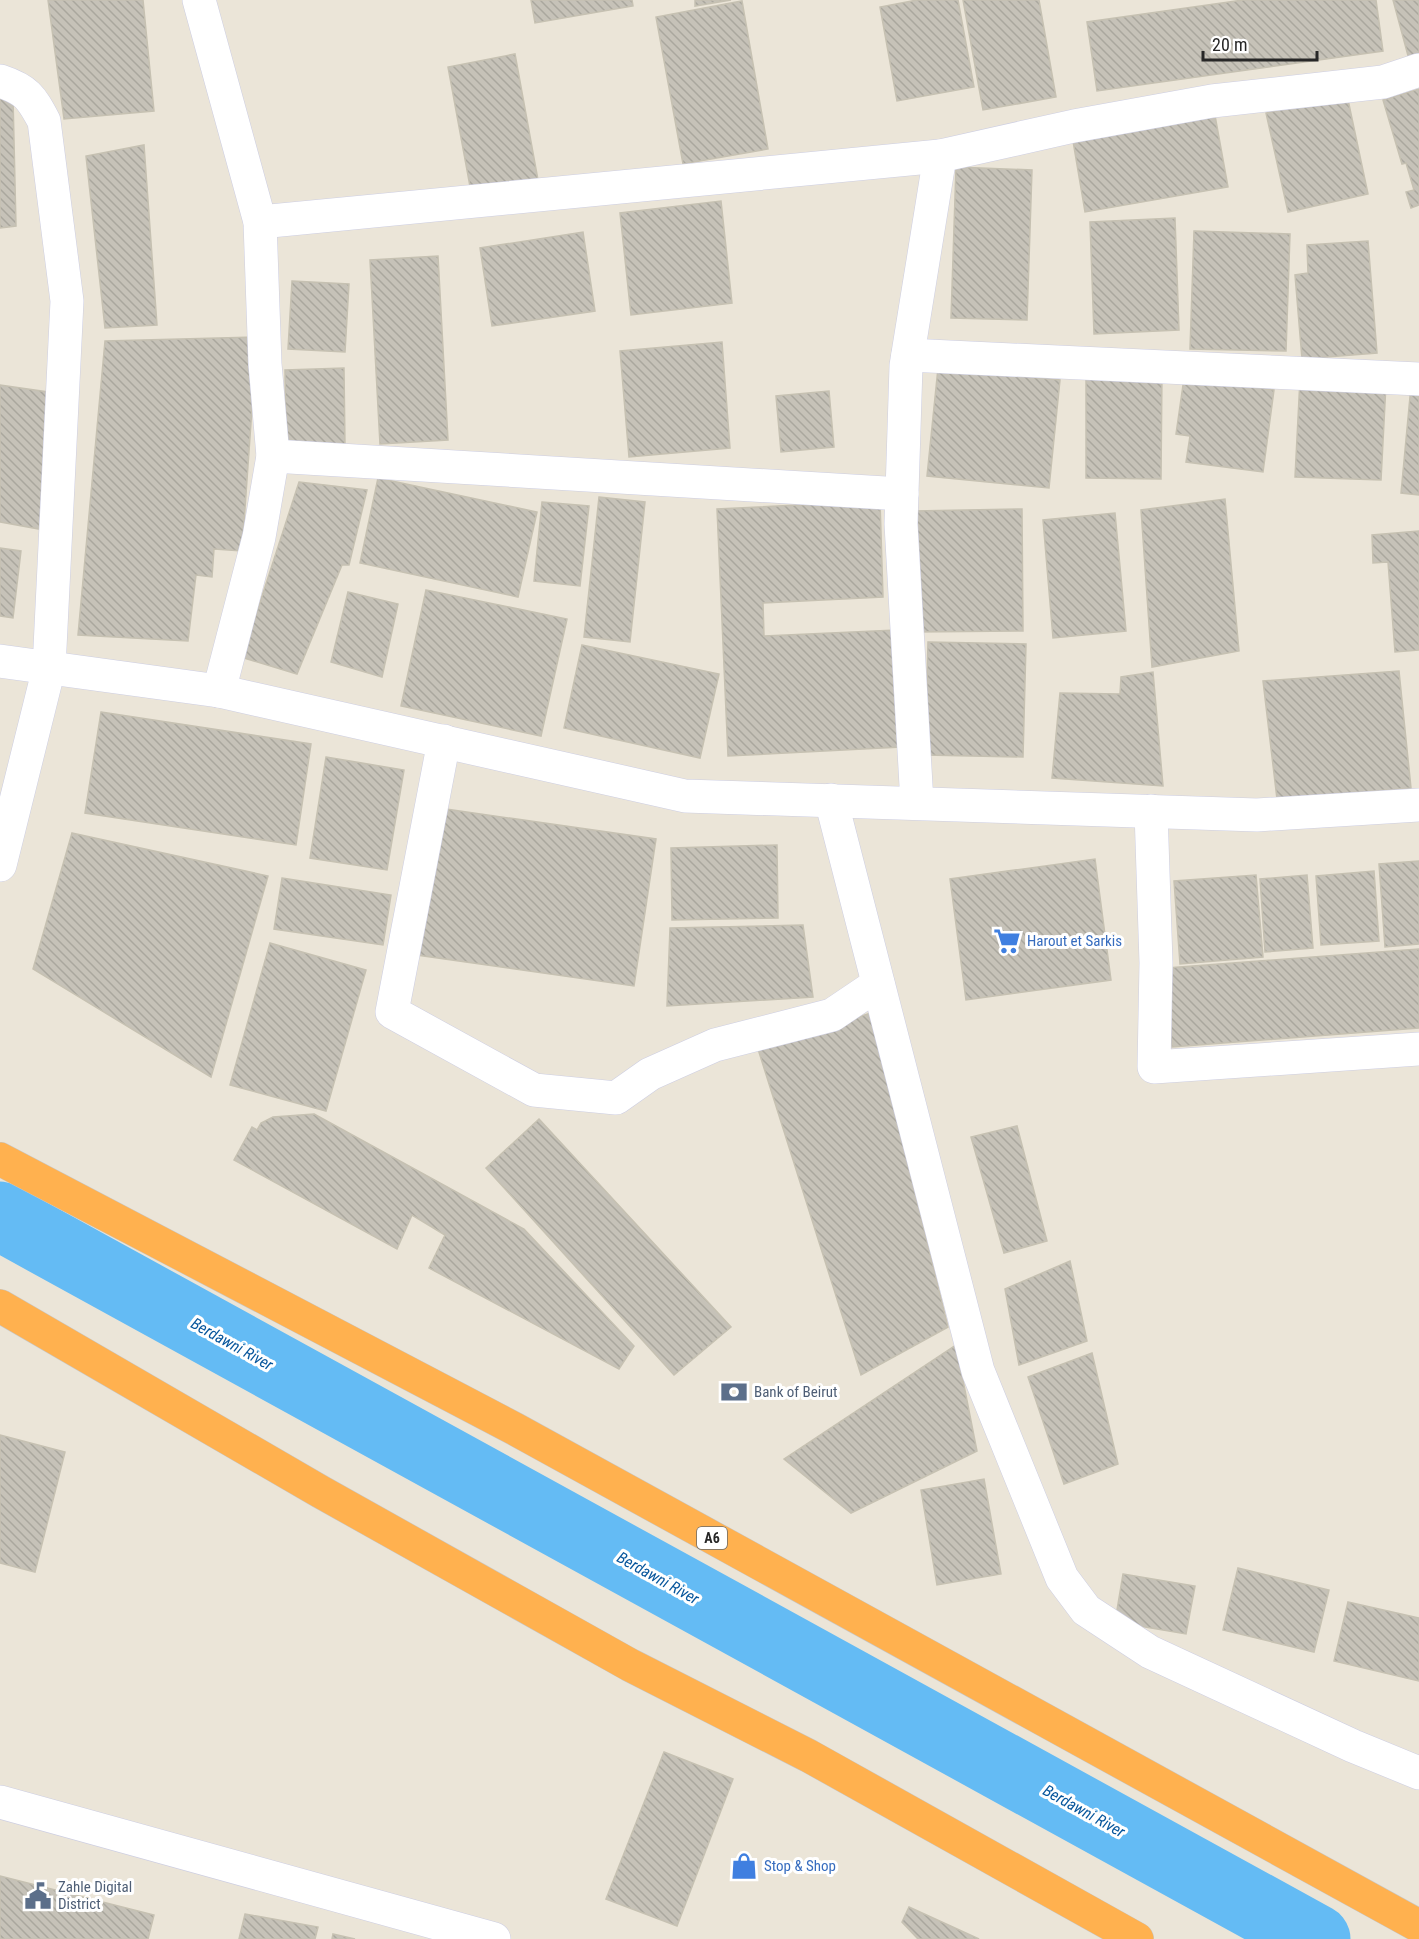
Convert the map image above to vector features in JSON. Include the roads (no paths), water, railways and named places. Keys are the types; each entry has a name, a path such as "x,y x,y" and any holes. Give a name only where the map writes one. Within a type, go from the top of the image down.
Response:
{"highway":[{"name":"A6","path":"0,1159 515,1429 1419,1926"},
{"path":"0,1306 321,1492 620,1659 809,1756 1137,1939"},
{"path":"1362,1894 1419,1904"}],"street":[{"path":"199,0 260,222 265,364 273,456 259,537 219,691"},
{"path":"260,222 940,156 1074,126 1212,100 1383,82 1419,70"},
{"path":"0,81 20,88 32,98 44,121 67,301 49,668 0,865"},
{"path":"917,803 901,524 906,366 940,156"},
{"path":"908,355 1419,379"},
{"path":"273,456 902,494"},
{"path":"0,661 219,691 685,796 1257,814 1419,805"},
{"path":"444,741 392,1012 534,1090 616,1098 650,1074 715,1045 832,1015 878,984"},
{"path":"831,800 978,1371 1062,1578 1086,1610 1150,1652 1353,1746 1419,1773"},
{"path":"1150,811 1156,963 1154,1067 1419,1049"},
{"path":"0,1802 494,1939"}],"waterway":[{"name":"Berdawni River","path":"0,1216 1316,1939"}],"place":[{"name":"Harout et Sarkis","path":"1007,941"},
{"name":"Bank of Beirut","path":"734,1392"},
{"name":"Stop & Shop","path":"744,1866"},
{"name":"Zahle Digital District","path":"38,1896"}]}
